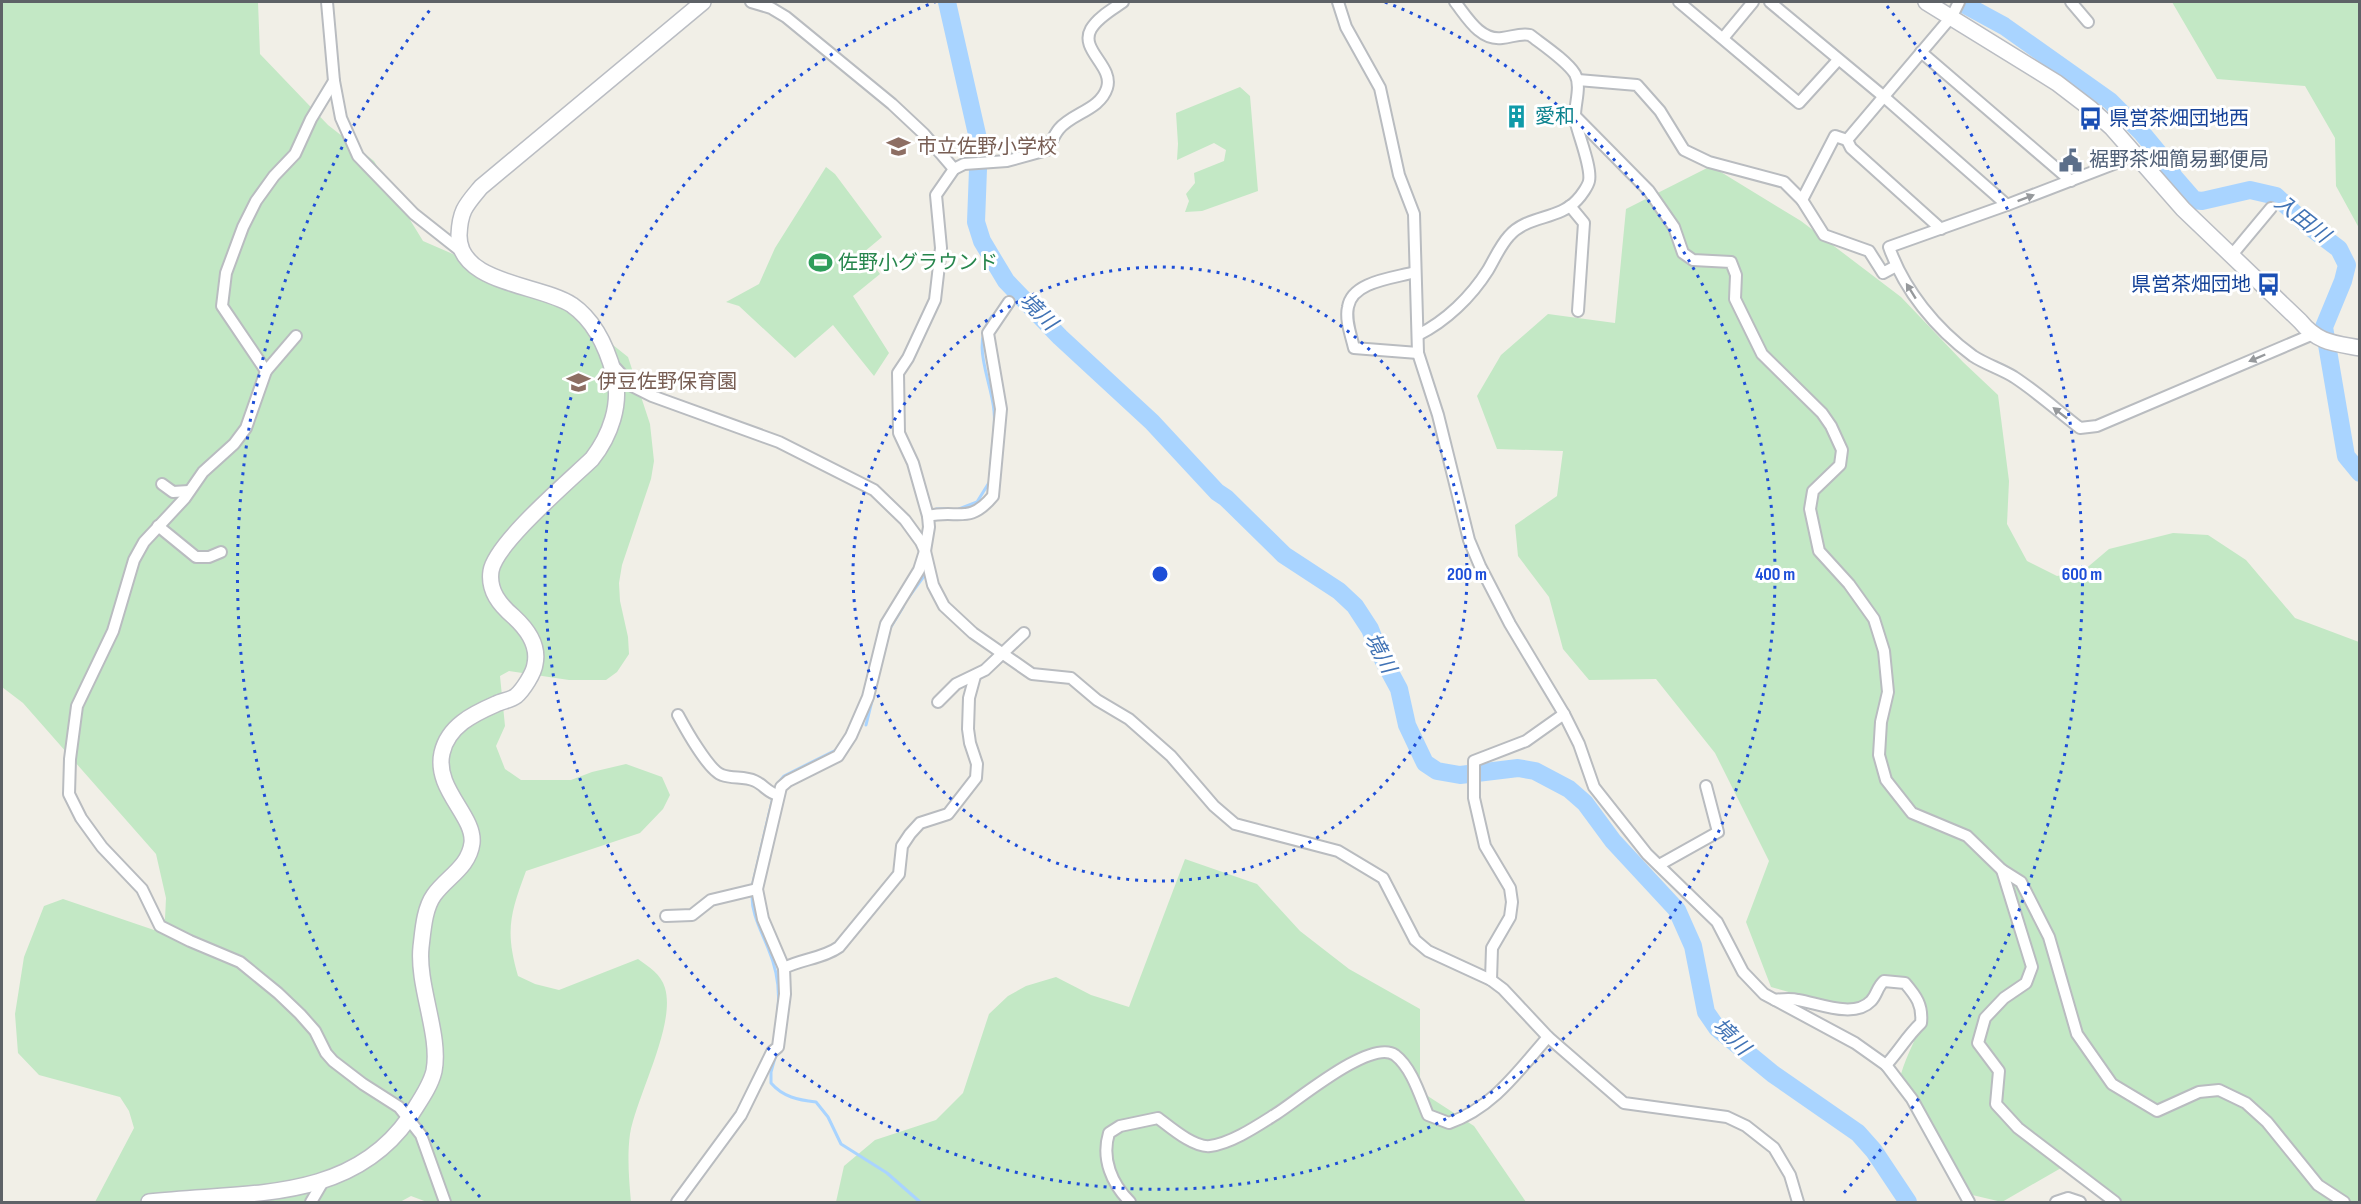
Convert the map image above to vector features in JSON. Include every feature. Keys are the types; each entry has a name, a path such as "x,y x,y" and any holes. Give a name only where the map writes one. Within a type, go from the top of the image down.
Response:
{"street":[{"path":"149,1203 273,1196 321,1185 344,1176 382,1154 397,1137 429,1086 434,1070 435,1052 422,975 421,951 428,908 434,896 462,867 470,853 472,840 470,828 446,786 442,770 442,754 448,737 458,724 472,715 516,696 535,666 536,652 533,641 528,631 499,604 492,588 491,571 497,555 509,540 592,459 602,446 610,430 615,407 616,380 611,363 597,331 571,305 480,272 462,252 414,214 358,156 341,118 334,81 327,2"},
{"path":"462,252 459,238 463,208 481,187 703,2"},
{"path":"751,2 771,8 786,17 892,104 959,166"},
{"path":"677,1203 741,1115 775,1049 785,994 784,968 753,890 775,795 788,781 838,756 851,736 860,720 886,624 919,570 925,551 929,527 928,516 912,463 899,433 898,373 908,358 935,300 941,248 936,195 959,166 1007,161 1047,150 1059,129 1102,99 1108,85 1105,69 1089,45 1090,30 1102,17 1123,2"},
{"path":"1338,2 1346,27 1380,88 1399,176 1414,214 1418,353 1438,415 1469,540 1510,624 1580,744 1594,787 1647,854 1717,922 1743,972 1764,994 1855,1043 1886,1065 1912,1099 1969,1203"},
{"path":"1418,334 1436,326 1456,308 1487,272 1502,244 1515,229 1528,221 1570,206 1578,200 1589,181 1588,163 1578,136 1575,116 1578,80 1573,71 1530,35 1523,33 1500,38 1483,35 1455,2"},
{"path":"1679,2 1724,37 1799,103 1838,60"},
{"path":"1724,37 1753,2"},
{"path":"1770,2 1883,96 2007,205"},
{"path":"1926,2 1956,7 2057,83 2112,128 2183,209 2300,321 2311,335 2331,344 2360,348"},
{"path":"2072,2 2088,22"},
{"path":"1847,140 1956,7"},
{"path":"1921,52 2071,181"},
{"path":"1578,80 1637,84 1660,111 1684,150 1709,162 1784,182 1802,200 1824,235 1869,251 1883,273 1896,266"},
{"path":"266,371 222,306 226,273 243,227 256,201 273,176 295,154 311,119 334,81"},
{"path":"1575,116 1649,191 1674,227 1683,253 1692,260 1731,262 1736,275 1735,298 1762,354 1822,413 1831,426 1842,450 1840,465 1813,491 1810,509 1820,551 1850,585 1874,619 1884,651 1888,692 1881,722 1879,755 1886,780 1912,813 1966,836 2002,870 2021,882 2049,937 2077,1034 2112,1084 2157,1111 2199,1092 2219,1090 2246,1103 2266,1122 2318,1185 2344,1203"},
{"path":"1802,200 1835,136 1847,140 1851,148 1941,229"},
{"path":"2137,155 1889,247 1896,266 1919,304 1955,342 1974,357 2014,377 2080,428 2097,426 2311,335"},
{"path":"1570,206 1584,223 1578,311"},
{"path":"2231,256 2271,208"},
{"path":"1415,272 1364,287 1354,294 1348,306 1348,324 1354,348 1418,353"},
{"path":"928,516 974,514 993,496 1000,409 988,333 1009,302"},
{"path":"296,336 266,371 246,428 234,444 203,472 144,542 134,560 113,631 77,706 70,759 69,794 81,818 102,847 142,889 160,926 240,962 300,1014 315,1031 326,1053 333,1061 399,1107 422,1135 446,1203"},
{"path":"611,363 632,386 652,396 779,442 874,490 905,520 925,551 933,585 944,606 973,633 1032,674 1071,678 1097,700 1128,719 1172,756 1214,806 1235,824 1338,850 1383,878 1415,940 1428,951 1491,980 1503,989 1548,1037 1624,1103 1727,1117 1746,1126 1774,1149 1790,1175 1797,1203"},
{"path":"162,484 173,492 189,491"},
{"path":"158,526 196,557 209,557 221,552"},
{"path":"938,702 956,684 985,670 1024,633"},
{"path":"784,968 807,958 831,953 839,947 899,874 902,846 910,834 920,824 948,814 976,778 977,764 968,729 969,698 975,676"},
{"path":"1491,980 1492,948 1510,917 1512,902 1510,888 1485,846 1474,798 1474,760 1526,741 1564,714"},
{"path":"678,715 689,736 722,776 744,777 757,782 775,795"},
{"path":"1659,865 1718,832 1706,786"},
{"path":"2002,870 2032,968 2026,983 2004,998 1985,1018 1977,1042 1999,1071 1996,1104 2018,1128 2115,1203"},
{"path":"666,916 692,915 711,900 753,890"},
{"path":"1774,1000 1796,999 1841,1008 1858,1008 1871,1000 1878,986 1884,981 1905,983 1922,1010 1921,1023 1904,1040 1901,1048 1886,1065"},
{"path":"1130,1203 1112,1176 1105,1159 1109,1133 1120,1126 1158,1118 1181,1136 1208,1146 1235,1137 1275,1115 1347,1065 1361,1058 1385,1052 1394,1054 1413,1078 1428,1115 1449,1124 1469,1116 1494,1098 1548,1037"},
{"path":"311,1203 321,1185"},
{"path":"2056,1203 2068,1198 2080,1203"}],"green space":[{"path":"2,2 258,2 260,54 328,125 374,161 423,241 554,298 628,357 650,424 654,461 651,479 622,565 619,583 629,654 617,672 606,680 569,680 509,671 500,676 505,726 496,746 505,769 521,780 571,780 592,772 626,764 662,777 670,795 663,809 640,833 526,871 516,899 511,923 512,947 518,976 535,984 559,990 638,959 654,971 663,983 667,1003 661,1040 630,1134 628,1159 631,1202 427,1202 411,1196 400,1202 95,1202 134,1128 129,1111 120,1097 39,1075 18,1053 15,1014 24,957 44,906 63,899 154,930 165,919 166,898 156,854 23,703 2,687"},
{"path":"2172,2 2359,2 2359,228 2336,186 2335,138 2305,86 2217,79"},
{"path":"1240,87 1250,96 1258,191 1202,211 1185,212 1189,201 1186,194 1195,183 1194,173 1224,161 1226,150 1214,143 1177,160 1176,113"},
{"path":"1711,166 1801,221 1901,297 1998,395 2009,481 2007,524 2027,561 2057,576 2083,571 2109,549 2173,533 2208,535 2246,560 2295,618 2359,642 2359,1202 2123,1202 2068,1164 2002,1202 1968,1194 1901,1074 1926,1006 1908,982 1882,977 1867,1003 1846,1008 1771,987 1746,922 1769,861 1715,753 1656,679 1589,680 1563,649 1549,597 1518,556 1515,525 1557,496 1563,451 1497,449 1477,396 1501,355 1548,314 1615,323 1626,209"},
{"name":"佐野小グラウンド","path":"826,167 835,174 882,237 864,252 880,274 853,296 889,353 874,376 833,325 795,358 739,306 726,302 759,284 775,248"},
{"path":"1185,859 1257,884 1300,931 1349,969 1420,1009 1420,1091 1474,1126 1526,1202 836,1202 844,1166 875,1140 936,1120 963,1093 989,1014 1008,996 1026,986 1056,977 1091,995 1129,1007"}],"waterway":[{"name":"境川","path":"947,2 979,143 976,222 982,241 1006,281 1060,337 1152,422 1217,492 1284,555 1339,591 1355,606 1370,629 1379,652 1399,689 1407,725 1425,763 1437,771 1460,775 1518,768 1535,771 1569,789 1585,803 1613,841 1677,910 1693,946 1706,1012 1717,1028 1773,1074 1858,1133 1874,1151 1908,1202"},
{"name":"入田川","path":"1960,2 2004,26 2110,101 2142,133 2194,200 2202,201 2250,190 2276,196 2306,224 2339,249 2347,265 2343,281 2324,327 2346,456 2360,473"},
{"path":"991,463 994,417 982,350 986,327 992,316"},
{"path":"959,509 977,502 990,481"},
{"path":"936,509 946,509"},
{"path":"908,598 924,576"},
{"path":"889,630 903,607"},
{"path":"866,725 873,697"},
{"path":"778,783 784,776 834,751"},
{"path":"752,887 773,797"},
{"path":"752,893 755,914 775,970 778,985 778,1008"},
{"path":"776,1054 771,1072 771,1083 791,1097 816,1102 828,1117 841,1144 887,1173 920,1202"}],"place":[{"name":"愛和","path":"1517,117"},
{"name":"県営茶畑団地西","path":"2091,119"},
{"name":"市立佐野小学校","path":"899,147"},
{"name":"裾野茶畑簡易郵便局","path":"2071,160"},
{"name":"佐野小グラウンド","path":"820,263"},
{"name":"県営茶畑団地","path":"2269,285"},
{"name":"伊豆佐野保育園","path":"579,382"}]}
